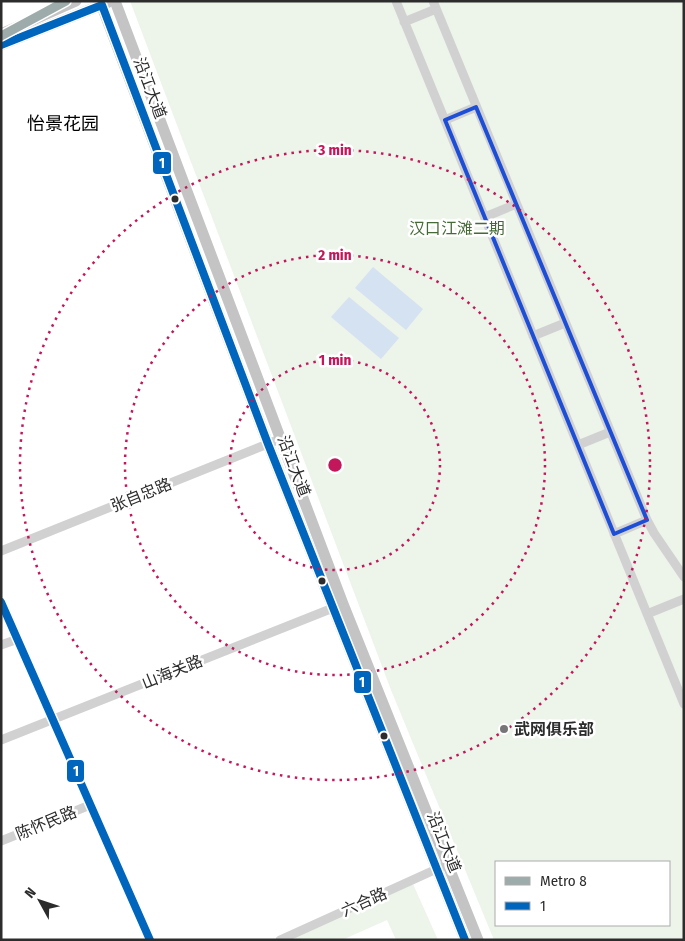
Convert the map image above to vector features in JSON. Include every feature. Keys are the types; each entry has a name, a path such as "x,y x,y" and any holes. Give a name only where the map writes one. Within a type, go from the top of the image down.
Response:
{"main road":[{"path":"1,34 76,1"},
{"path":"1,45 107,2"},
{"name":"沿江大道","path":"107,2 280,439 338,606"},
{"name":"沿江大道","path":"107,2 268,444 338,606 442,866 478,940"},
{"name":"沿江大道","path":"442,866 465,940"}],"street":[{"path":"396,1 683,703"},
{"path":"404,22 434,5 647,520 684,577"},
{"path":"445,120 476,107"},
{"path":"485,217 516,204"},
{"path":"533,336 565,323"},
{"path":"578,444 610,432"},
{"name":"张自忠路","path":"1,551 280,439"},
{"path":"614,534 647,520"},
{"path":"647,614 684,599"},
{"path":"1,601 150,940"},
{"name":"山海关路","path":"1,740 338,606"},
{"path":"1,645 18,639"},
{"name":"陈怀民路","path":"1,841 90,804"},
{"name":"六合路","path":"280,940 442,866"}],"highlighted area":[{"path":"476,107 647,520 614,534 445,120"}],"green space":[{"name":"汉口江滩二期","path":"130,1 684,1 684,940 494,940 391,690"},
{"path":"413,884 438,940 396,940 387,920 342,940 296,940 294,937"}],"water":[{"path":"373,267 423,309 406,330 355,288"},
{"path":"349,297 399,338 381,359 331,317"}],"metro line":[{"name":"8","path":"1,36 66,1"}],"transit line":[{"name":"1","path":"1,45 102,5 268,444 465,940"},
{"name":"1","path":"1,602 150,940"}],"place":[{"name":"武网俱乐部","path":"504,729"}],"district":[{"name":"怡景花园","path":"63,124"}]}
